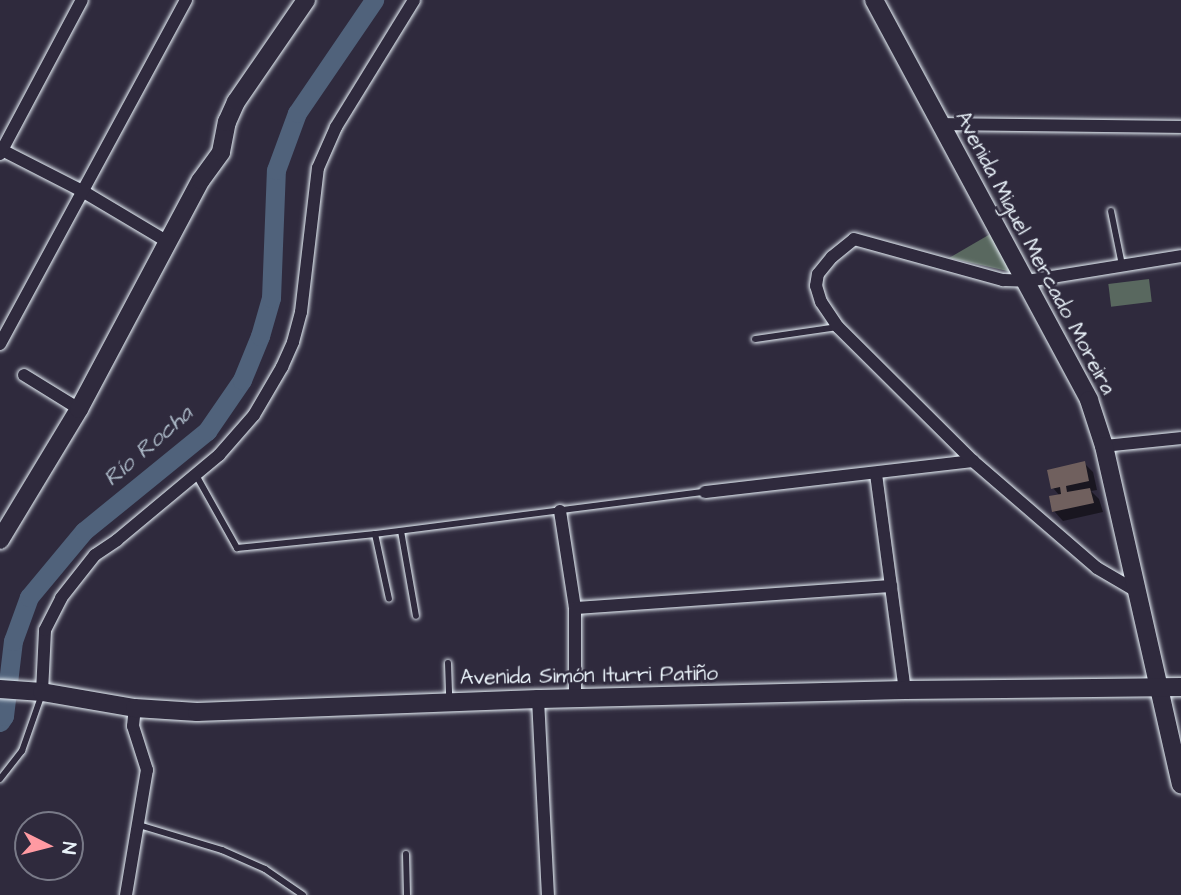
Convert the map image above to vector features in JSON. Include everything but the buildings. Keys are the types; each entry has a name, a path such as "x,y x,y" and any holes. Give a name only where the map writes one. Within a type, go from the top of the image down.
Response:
{"street":[{"path":"0,344 186,0"},
{"path":"0,540 79,409 201,180 221,152 227,122 236,102 306,0"},
{"path":"35,692 45,630 61,598 95,555 117,540 219,455 254,415 293,342 301,312 318,168 336,127 414,0"},
{"name":"Avenida Miguel Mercado Moreira","path":"874,0 1089,400 1104,446 1181,785"},
{"path":"80,1 1,152 83,192 168,242"},
{"path":"943,124 1181,127"},
{"path":"1138,592 1097,568 973,461 838,327 821,302 816,286 818,274 832,257 854,239 1003,280 1027,281 1181,256"},
{"path":"24,375 79,409"},
{"path":"1104,446 1181,438"},
{"path":"705,492 973,461"},
{"path":"876,474 905,690"},
{"path":"560,511 575,608 575,698"},
{"path":"575,608 891,586"},
{"name":"Avenida Simón Iturri Patiño","path":"0,689 135,708 197,712 538,698 1181,687"},
{"path":"538,698 548,895"},
{"path":"126,895 147,770 133,726 135,708"}],"lane":[{"path":"1111,211 1122,265"},
{"path":"755,339 838,327"},
{"path":"195,474 237,548 401,531 705,492"},
{"path":"401,531 416,616"},
{"path":"375,534 389,599"},
{"path":"448,663 449,702"},
{"path":"0,779 22,751 35,692"},
{"path":"139,825 222,850 265,869 303,895"},
{"path":"406,854 407,895"}],"green space":[{"path":"992,233 1012,272 949,258"},
{"path":"1149,279 1152,302 1111,307 1108,284"}],"waterway":[{"name":"Río Rocha","path":"0,722 4,716 13,641 29,597 84,531 207,431 242,380 260,336 271,298 276,170 297,113 374,0"}]}
